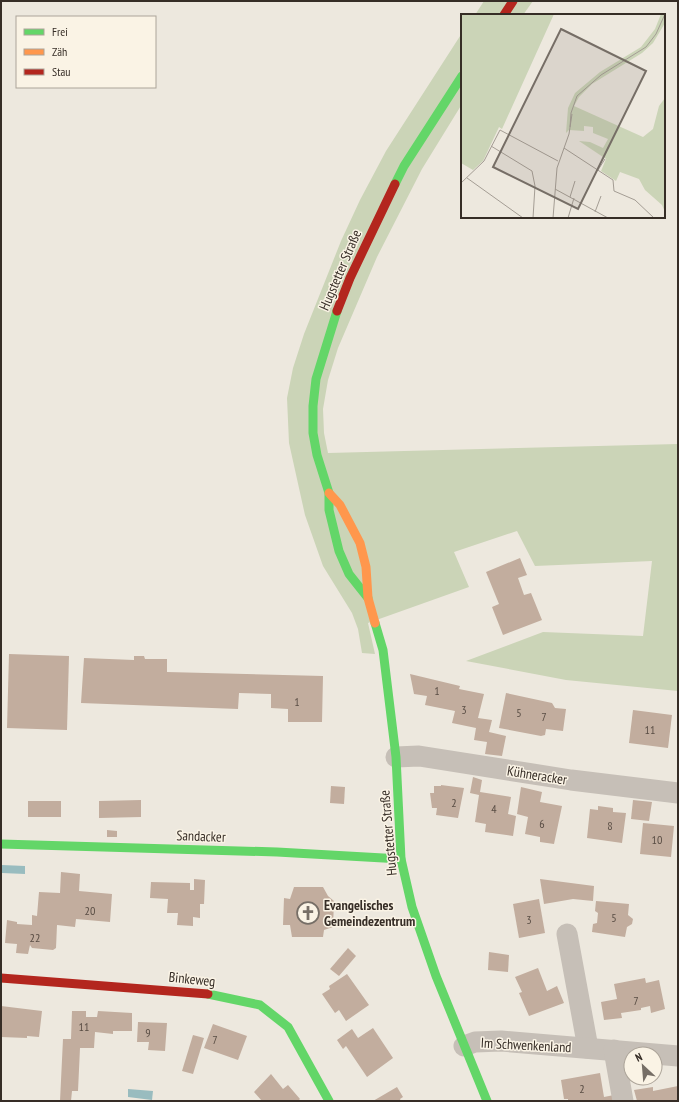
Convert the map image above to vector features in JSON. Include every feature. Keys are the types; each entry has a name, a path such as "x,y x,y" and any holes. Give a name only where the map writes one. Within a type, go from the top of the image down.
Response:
{"street":[{"path":"505,14 513,1"},
{"name":"Hugstetter Straße","path":"368,598 349,574 339,551 329,510 329,494 317,455 313,433 313,406 316,379 332,326 362,251 404,166 461,78"},
{"name":"Hugstetter Straße","path":"329,494 340,505 360,543 366,567 368,598 383,650 396,757 401,859 412,907 436,976 487,1101"},
{"name":"Kühneracker","path":"396,757 420,756 571,780 678,793"},
{"name":"Sandacker","path":"1,844 269,852 401,859"},
{"name":"Im Schwenkenland","path":"567,934 588,1048"},
{"name":"Binkeweg","path":"1,978 205,993 260,1005 288,1028 329,1101"},
{"name":"Im Schwenkenland","path":"464,1046 475,1042 501,1041 678,1056"},
{"path":"614,1050 623,1101"}],"green space":[{"path":"484,1 533,1 524,14 476,14"},
{"path":"461,35 461,106 422,169 377,257 338,348 328,380 323,409 324,433 328,453 678,444 678,691 566,680 466,661 543,632 643,636 652,561 535,566 517,531 454,552 469,587 368,623 375,654 362,653 358,629 352,613 323,566 305,515 289,443 287,398 293,368 304,334 341,241 360,200 386,151"}],"water":[{"path":"2,865 25,866 25,874 2,873"},
{"path":"128,1089 153,1091 152,1100 128,1097"}],"building":[{"path":"520,558 527,575 518,578 524,595 531,593 542,620 503,635 492,607 499,604 486,572"},
{"path":"9,654 69,656 67,730 7,728"},
{"path":"134,656 144,656 145,659 167,659 167,672 323,676 322,722 288,722 288,709 271,708 271,694 239,693 238,709 81,703 84,658 134,660"},
{"path":"410,674 460,686 459,689 484,694 478,718 492,720 489,732 506,736 502,756 485,754 487,742 474,740 476,728 452,723 455,711 425,705 427,696 414,694"},
{"path":"506,693 552,703 555,708 566,709 563,731 546,729 545,735 541,736 499,728"},
{"path":"633,710 672,715 668,748 629,743"},
{"path":"473,777 482,780 480,792 511,797 508,814 516,816 513,836 485,832 486,824 475,822 479,795 470,793"},
{"path":"441,785 464,788 458,818 436,815 437,808 432,808 430,793 434,793 434,786"},
{"path":"331,786 345,787 344,804 330,803"},
{"path":"521,787 542,792 540,802 562,806 554,844 540,842 540,837 525,834 528,817 517,814"},
{"path":"141,800 141,817 99,818 99,801"},
{"path":"633,800 652,802 649,821 631,819"},
{"path":"28,801 61,801 61,817 28,817"},
{"path":"598,806 613,808 613,812 626,813 622,843 587,838 590,809 598,810"},
{"path":"643,823 674,826 671,857 640,854"},
{"path":"107,830 117,831 117,837 107,837"},
{"path":"61,872 80,874 79,891 112,894 110,922 76,919 75,927 57,925 56,948 53,950 32,948 30,945 28,954 16,953 17,944 5,943 7,920 17,922 17,924 32,925 32,915 37,916 39,892 60,893"},
{"path":"194,879 205,880 204,904 200,904 200,918 193,917 193,926 177,925 178,913 167,913 168,899 150,898 151,882 190,883 190,890 194,890"},
{"path":"540,879 594,886 593,901 573,899 544,904"},
{"name":"Evangelisches Gemeindezentrum","path":"294,887 323,887 328,896 334,901 333,927 324,930 323,937 292,937 290,925 283,925 284,898 290,899"},
{"path":"539,899 545,933 519,938 513,904"},
{"path":"596,901 629,904 628,915 633,919 632,924 627,927 625,937 592,932 593,924 597,923 598,913 595,911"},
{"path":"348,948 356,956 339,976 330,969"},
{"path":"489,952 509,955 508,972 488,970"},
{"path":"538,968 547,991 557,986 564,1003 529,1016 519,993 522,992 515,977"},
{"path":"347,974 369,1005 346,1021 339,1010 335,1013 322,994 330,989 329,986"},
{"path":"645,978 646,983 659,980 665,1009 651,1013 650,1006 641,1008 641,1010 621,1013 622,1018 604,1020 601,1002 617,999 614,984"},
{"path":"1,1006 42,1011 39,1037 1,1037"},
{"path":"72,1011 86,1011 86,1017 97,1017 98,1011 132,1013 132,1031 113,1031 113,1034 95,1032 94,1048 80,1048 78,1091 72,1091 71,1101 60,1101 63,1039 71,1039"},
{"path":"138,1022 167,1023 165,1051 148,1050 149,1042 137,1042"},
{"path":"213,1024 247,1036 238,1060 204,1048"},
{"path":"373,1028 393,1058 367,1077 346,1046 343,1049 337,1040 352,1029 358,1038"},
{"path":"193,1035 204,1038 193,1074 182,1071"},
{"path":"600,1073 604,1097 614,1095 615,1101 568,1101 568,1099 564,1099 561,1080"},
{"path":"271,1074 283,1089 288,1085 300,1099 298,1101 262,1101 254,1092"},
{"path":"678,1086 678,1101 637,1101 634,1090 653,1087 653,1091"},
{"path":"397,1087 403,1097 400,1099 401,1101 373,1101"}],"traffic: fast":[{"path":"395,184 404,166 461,78"},
{"path":"337,311 316,379 313,406 313,433 317,455 329,493 329,510 339,551 349,574 368,598"},
{"path":"375,623 383,650 396,757 401,859 412,907 436,976 487,1101"},
{"path":"1,844 277,852 401,859"},
{"path":"208,994 260,1005 288,1027 329,1101"}],"traffic: slow":[{"path":"329,493 340,505 360,543 366,567 368,598 375,623"}],"traffic: jam":[{"path":"505,14 513,1"},
{"path":"337,311 350,278 395,184"},
{"path":"1,978 208,994"}],"place":[{"name":"Evangelisches Gemeindezentrum","path":"308,913"}]}
